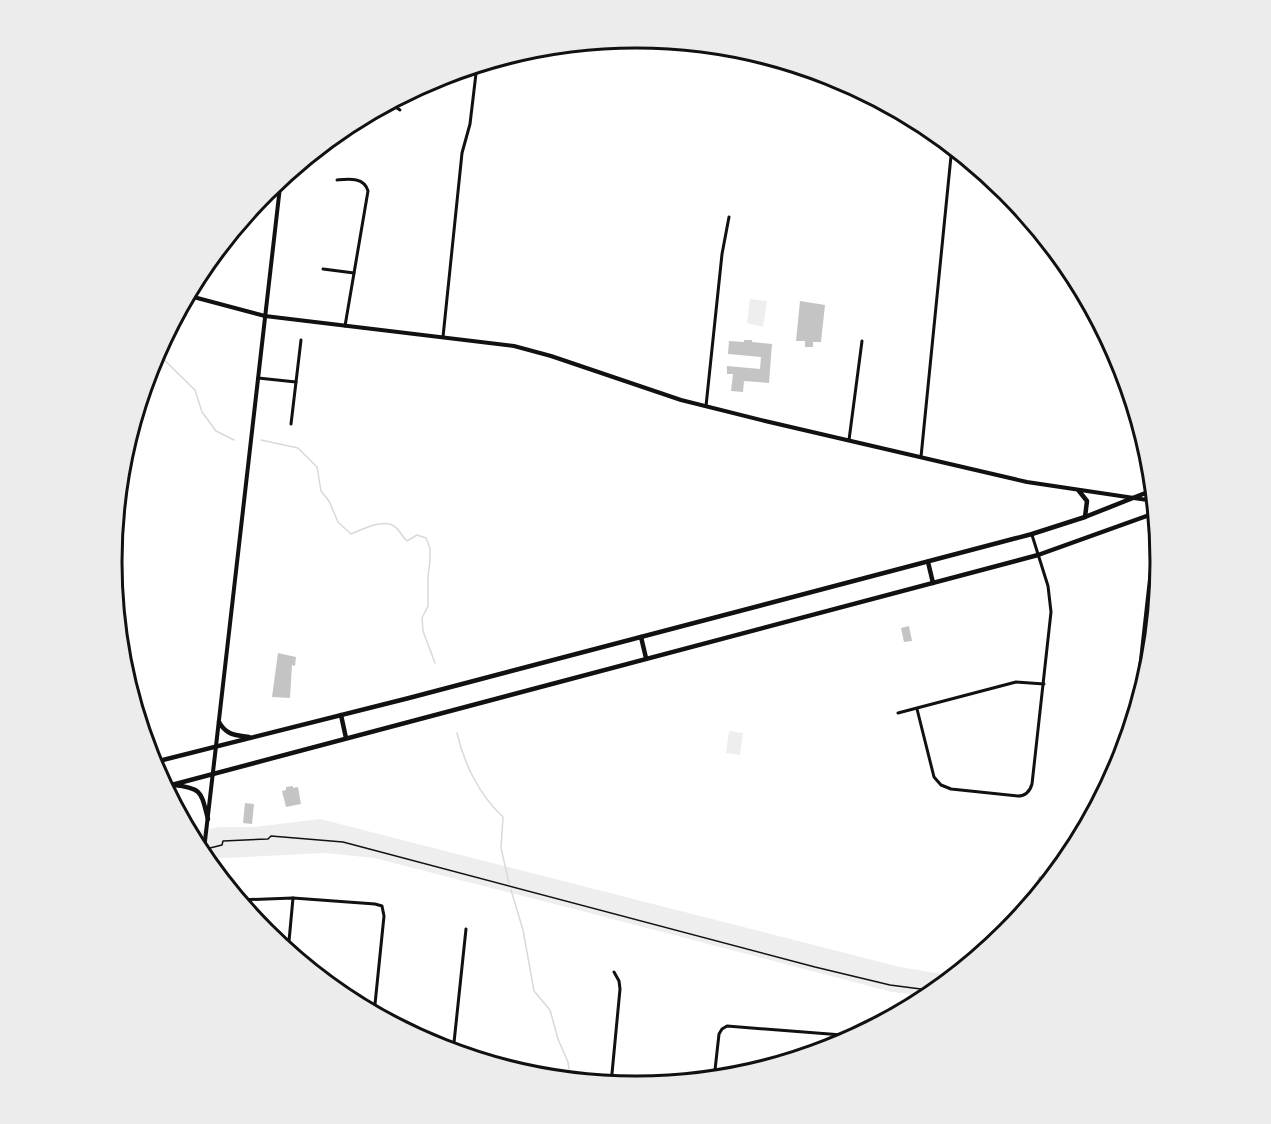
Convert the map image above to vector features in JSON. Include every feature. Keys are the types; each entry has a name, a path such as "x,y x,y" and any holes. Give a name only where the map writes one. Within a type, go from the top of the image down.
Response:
{"main road":[{"path":"1079,491 1087,501 1085,518"},
{"path":"162,760 1032,534 1085,518 1145,494"},
{"path":"173,785 1038,555 1092,538 1147,516"},
{"path":"928,562 933,583"},
{"path":"640,637 646,658"},
{"path":"341,715 346,738"},
{"path":"219,722 226,733 252,737"},
{"path":"173,785 196,790 202,796 208,819"}],"street":[{"path":"443,337 462,153 470,124 476,73"},
{"path":"396,107 400,110"},
{"path":"921,457 951,156"},
{"path":"337,180 360,181 368,189 345,326"},
{"path":"205,843 279,192"},
{"path":"706,406 722,250 729,217"},
{"path":"323,269 354,273"},
{"path":"195,297 264,316 494,342 537,351 706,406 1027,482 1145,500"},
{"path":"291,424 301,340"},
{"path":"849,440 862,341"},
{"path":"258,378 296,382"},
{"path":"917,709 934,777 939,784 951,789 1023,795 1029,791 1032,784 1044,684 1051,604 1048,586 1032,534"},
{"path":"1143,643 1148,602"},
{"path":"898,713 1018,682 1044,684"},
{"path":"289,941 293,898"},
{"path":"248,900 293,898 377,904 382,907 384,916 375,1005"},
{"path":"454,1043 466,928"},
{"path":"612,1075 620,986 614,972"},
{"path":"715,1070 719,1034 723,1028 731,1025 837,1035"}],"path":[{"path":"213,848 222,844 223,841 268,839 271,836 343,842 815,967 921,989"}],"shaded area":[{"path":"750,299 767,301 763,327 747,323"},
{"path":"729,731 743,733 740,755 726,753"},
{"path":"320,819 900,967 942,974 913,994 892,992 374,858 325,853 216,858 198,831 219,827 253,827"}],"building":[{"path":"800,301 825,305 821,342 813,342 813,347 805,347 805,341 796,341"},
{"path":"744,340 772,344 769,383 744,381 743,392 731,391 733,374 727,374 727,366 760,369 761,357 728,354 729,341 744,342"},
{"path":"909,626 912,641 904,642 901,628"},
{"path":"278,653 296,657 295,666 292,665 290,698 272,697"},
{"path":"293,786 293,788 298,787 301,804 286,807 282,791 286,790 286,787"},
{"path":"245,803 254,804 252,824 243,823"}],"waterway":[{"path":"164,359 195,390 202,412 216,431 234,440"},
{"path":"261,440 298,448 317,467 321,491 329,501 338,522 351,534 373,526 389,524 398,529 407,541 417,535 426,538 430,548 428,606 422,618 423,631 435,663"},
{"path":"457,733 474,779 503,817 501,848 509,883"},
{"path":"511,890 523,930 534,991 550,1010 569,1069"}]}
